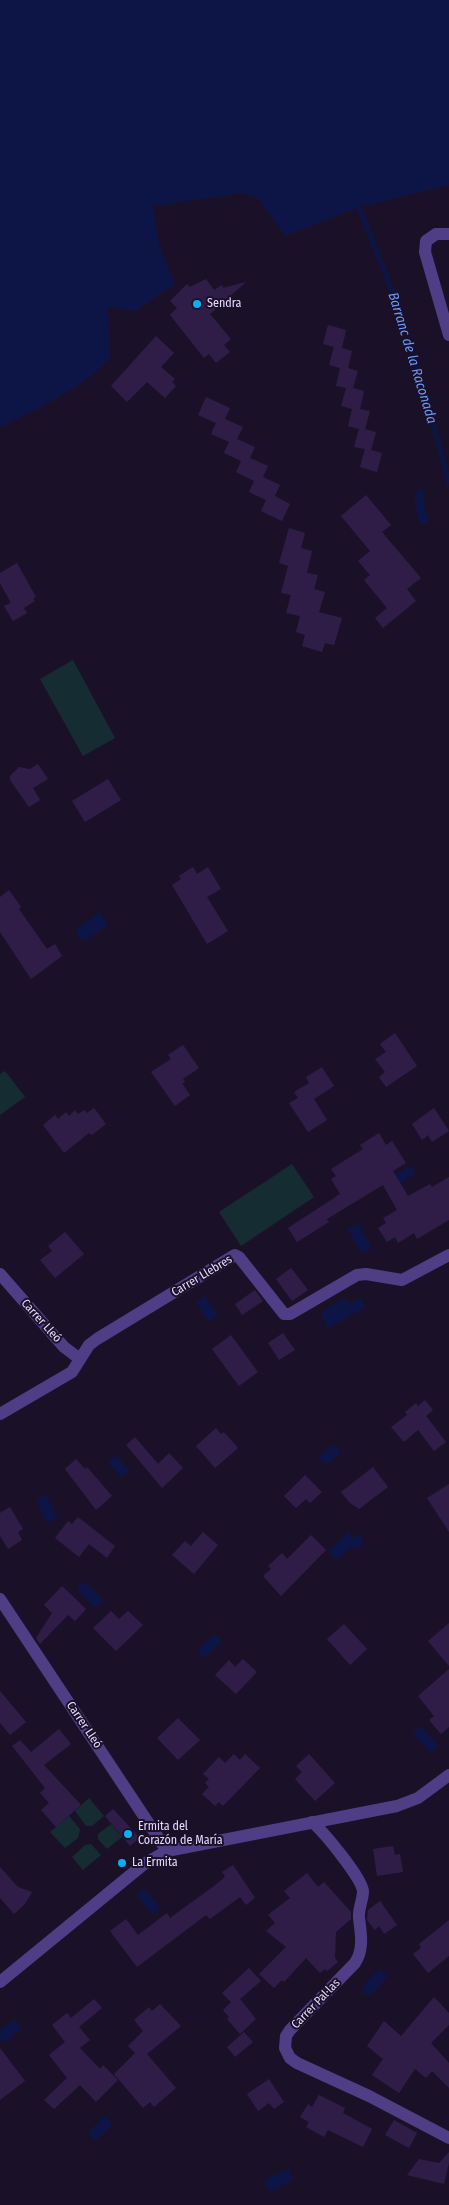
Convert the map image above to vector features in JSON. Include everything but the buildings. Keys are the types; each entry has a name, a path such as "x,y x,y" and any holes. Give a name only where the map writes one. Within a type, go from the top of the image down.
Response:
{"street":[{"path":"449,234 436,234 426,241 425,252 449,335"},
{"name":"Carrer Llebres","path":"80,1359 89,1345 97,1339 235,1255 239,1257 284,1314 290,1314 357,1275 366,1274 402,1280 449,1255"},
{"name":"Carrer Lleó","path":"0,1274 64,1347 80,1359"},
{"path":"0,1414 72,1372 80,1359"},
{"name":"Carrer Lleó","path":"0,1599 167,1852"},
{"path":"0,1982 144,1864 167,1852 410,1802 432,1789 449,1775"},
{"name":"Carrer Pal·las","path":"312,1822 320,1829 356,1875 361,1886 362,1895 359,1912 361,1950 355,1963 290,2030 286,2036 285,2048 290,2058 297,2063 369,2096 449,2138"}],"green space":[{"path":"73,660 115,738 83,756 40,679"},
{"path":"5,1071 25,1097 0,1115 0,1074"},
{"path":"292,1164 314,1197 241,1246 219,1212"},
{"path":"89,1798 104,1816 92,1826 86,1826 75,1811"},
{"path":"69,1816 80,1829 78,1838 65,1848 50,1832"},
{"path":"111,1824 122,1837 107,1849 98,1839 98,1834"},
{"path":"91,1844 101,1855 83,1870 72,1857 85,1845"}],"shaded area":[{"path":"0,0 449,0 449,185 359,207 285,236 259,199 244,193 153,206 159,245 175,284 136,311 108,307 110,358 86,380 72,389 44,406 0,428"},
{"path":"423,490 424,505 429,521 421,525 415,506 415,491"},
{"path":"100,912 108,925 86,940 77,937 78,927"},
{"path":"411,1165 416,1173 398,1184 393,1177"},
{"path":"358,1223 372,1248 361,1253 348,1230"},
{"path":"205,1296 218,1315 208,1321 196,1302"},
{"path":"346,1298 350,1304 361,1298 365,1307 328,1328 320,1313"},
{"path":"334,1444 341,1453 325,1465 318,1457"},
{"path":"117,1455 129,1471 121,1478 108,1461"},
{"path":"46,1495 57,1517 47,1523 36,1500"},
{"path":"348,1532 352,1537 360,1536 364,1544 359,1548 351,1547 336,1560 328,1551"},
{"path":"84,1581 104,1600 95,1608 76,1589"},
{"path":"215,1634 222,1641 205,1658 197,1650"},
{"path":"421,1726 438,1746 431,1753 413,1733"},
{"path":"145,1889 160,1908 152,1914 137,1895"},
{"path":"379,1968 388,1976 371,1995 364,1994 363,1986"},
{"path":"15,2019 22,2028 3,2043 0,2039 0,2030"},
{"path":"105,2116 113,2125 95,2141 87,2132"},
{"path":"288,2169 293,2180 270,2192 264,2180"}],"waterway":[{"name":"Barranc de la Raconada","path":"359,207 402,316 449,483"}],"place":[{"name":"Sendra","path":"197,304"},
{"name":"Ermita del Corazón de María","path":"128,1834"},
{"name":"La Ermita","path":"122,1863"}]}
